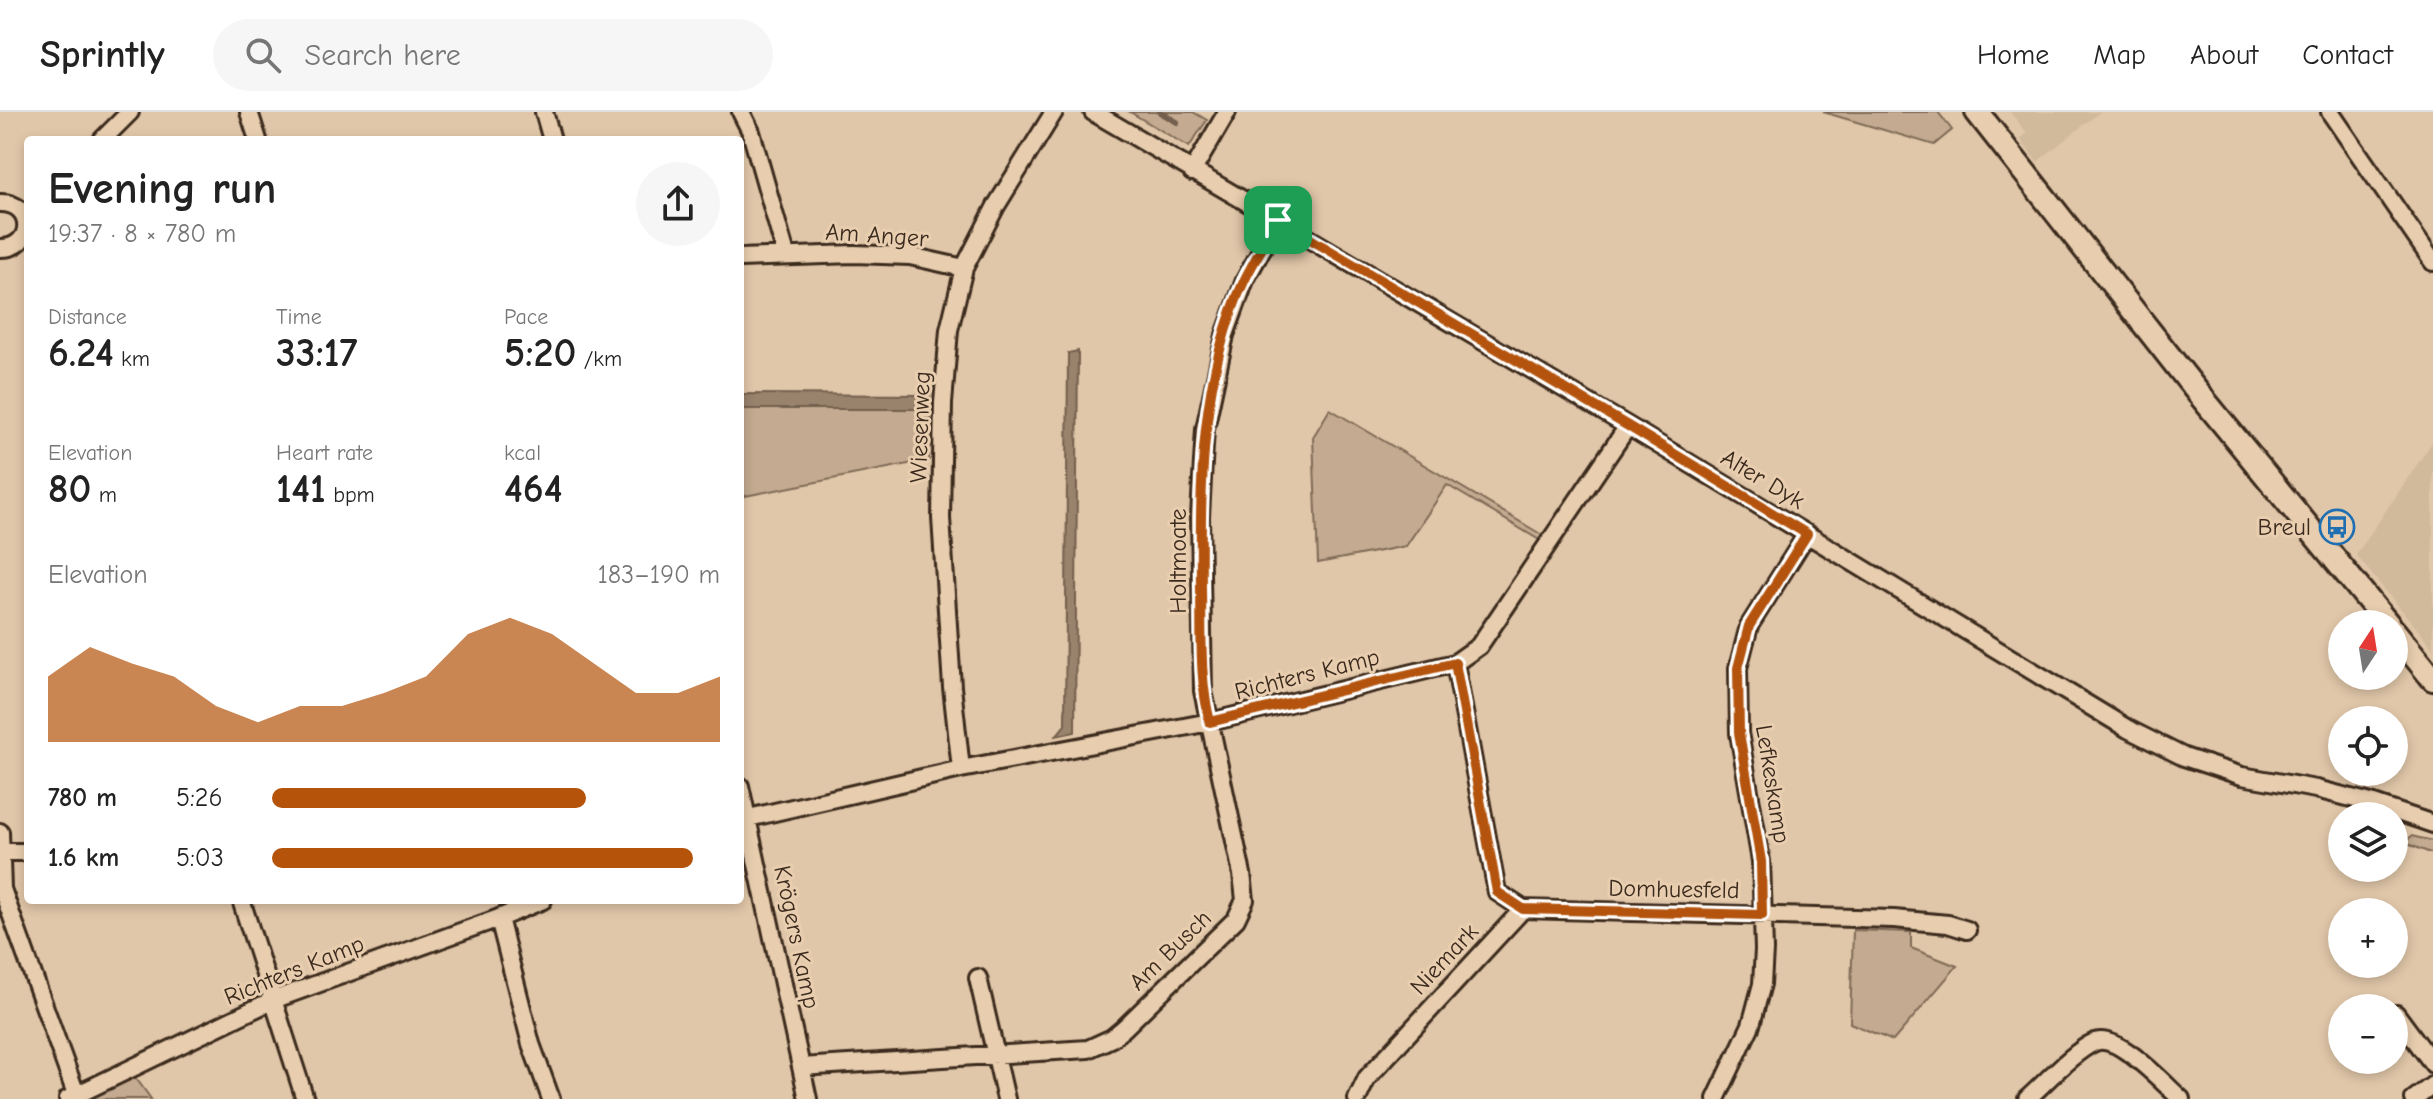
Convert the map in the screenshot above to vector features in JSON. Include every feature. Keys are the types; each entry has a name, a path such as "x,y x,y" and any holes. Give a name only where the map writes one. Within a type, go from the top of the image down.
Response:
{"main road":[{"path":"1977,112 2195,389 2377,610"},
{"path":"2408,648 2433,679"}],"street":[{"path":"106,136 130,112"},
{"path":"249,112 257,136"},
{"path":"544,112 551,136"},
{"path":"741,112 751,132 786,255"},
{"name":"Wiesenweg","path":"961,769 952,687 941,518 943,403 949,330 964,268 996,206 1054,112"},
{"name":"Alter Dyk","path":"1093,112 1628,426 2128,729 2184,757 2242,776 2316,789 2433,824"},
{"path":"1192,172 1227,112"},
{"path":"2330,112 2433,262"},
{"path":"0,203 24,211"},
{"name":"Holtmoate","path":"1210,722 1203,691 1200,517 1205,429 1225,335 1245,280 1278,220"},
{"path":"0,248 24,246"},
{"name":"Am Anger","path":"744,258 854,254 910,256 964,268"},
{"name":"Richters Kamp","path":"744,819 961,769 1210,722 1455,663 1479,646 1628,426"},
{"name":"Lefkeskamp","path":"1716,1099 1751,1025 1762,984 1764,950 1761,861 1739,733 1738,668 1749,626 1807,534"},
{"path":"1455,663 1497,892 1523,909"},
{"name":"Am Busch","path":"801,1067 1088,1049 1112,1038 1236,919 1245,900 1210,722"},
{"name":"Krögers Kamp","path":"744,819 808,1099"},
{"path":"0,832 2,889 72,1097"},
{"path":"0,852 24,852"},
{"path":"242,904 305,1099"},
{"name":"Richters Kamp","path":"72,1097 273,1000 499,918 519,905"},
{"name":"Domhuesfeld","path":"1523,909 1894,919 1948,924 1967,930"},
{"name":"Niemark","path":"1357,1099 1367,1078 1523,909"},
{"path":"499,918 531,1044 551,1099"},
{"path":"978,978 1006,1099"},
{"path":"2408,1030 2433,1064"},
{"path":"2027,1099 2081,1051 2097,1041 2115,1043 2181,1099"},
{"path":"2414,1099 2433,1085"}],"shaded area":[{"path":"1130,112 1193,112 1207,120 1189,147"},
{"path":"1823,112 1938,112 1952,130 1934,145"},
{"path":"2010,112 2100,112 2037,162 2020,139 2027,133"},
{"path":"1078,351 1075,732 1056,736 1065,725 1068,353"},
{"path":"744,394 930,395 930,409 744,409"},
{"path":"744,409 930,409 929,460 744,496"},
{"path":"1330,409 1544,536 1541,541 1447,485 1406,546 1318,563 1313,437"},
{"path":"2433,441 2433,648 2408,618 2408,610 2402,610 2356,555"},
{"path":"2411,836 2433,841 2433,854 2408,844"},
{"path":"1853,930 1911,932 1911,948 1957,966 1893,1041 1850,1023"},
{"path":"130,1074 151,1099 84,1099"}],"waterway":[{"path":"1160,112 1177,122"}],"place":[{"name":"Breul","path":"2337,527"}],"route":[{"path":"1278,220 1807,534 1749,626 1738,668 1739,733 1761,861 1762,915 1523,909 1497,892 1455,663 1210,722 1203,691 1200,517 1205,429 1225,335 1245,280 1278,220"}]}
